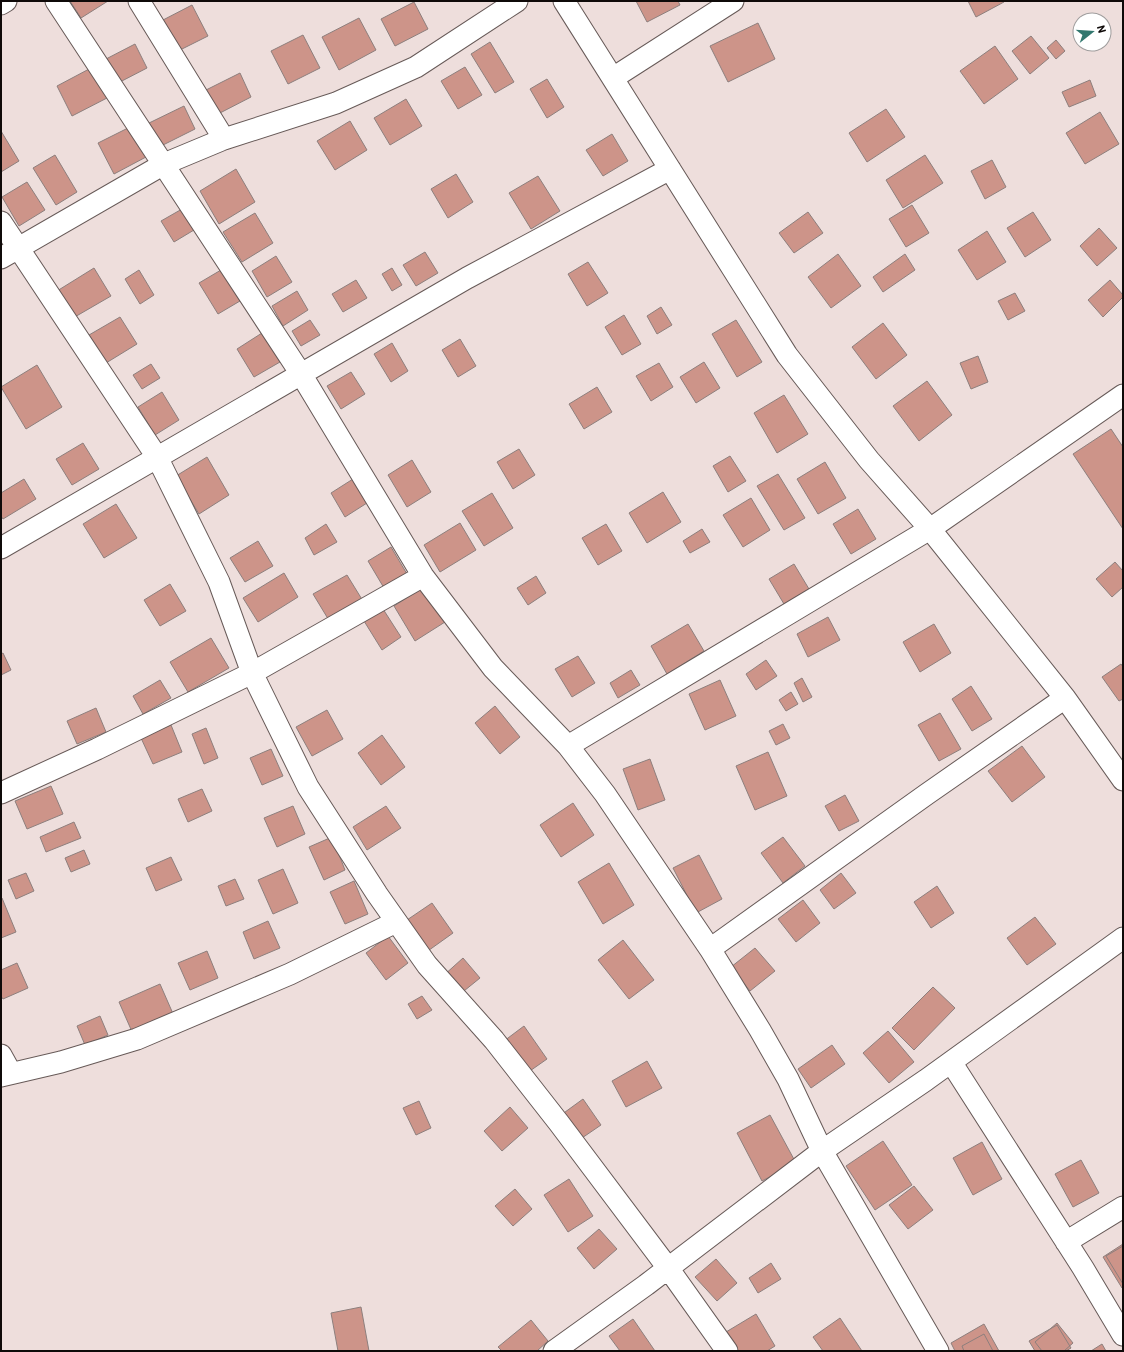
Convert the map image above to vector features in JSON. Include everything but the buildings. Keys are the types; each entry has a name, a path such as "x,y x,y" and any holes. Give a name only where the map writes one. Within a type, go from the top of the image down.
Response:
{"street":[{"path":"1,4 6,1"},
{"path":"56,1 301,374 423,576 493,668 568,746 606,794 710,949 760,1030 788,1079 822,1151 938,1351"},
{"path":"139,1 224,140"},
{"path":"9,253 164,164 224,140 336,103 416,67 517,1"},
{"path":"564,1 787,355 869,460 930,529 1065,698 1123,780"},
{"path":"613,78 733,1"},
{"path":"1,548 467,278 670,168"},
{"path":"1,222 9,253 157,457 219,582 252,673 308,787 396,922 427,965 494,1040 554,1117 668,1268 727,1351"},
{"path":"568,746 930,529 1123,395"},
{"path":"1,793 97,749 252,673 423,576"},
{"path":"710,949 927,794 1065,698"},
{"path":"4,1068 61,1062 137,1039 290,974 396,922"},
{"path":"554,1351 668,1268 822,1151 951,1062 1123,938"},
{"path":"951,1062 1066,1242 1123,1335"},
{"path":"1066,1242 1123,1207"}]}
